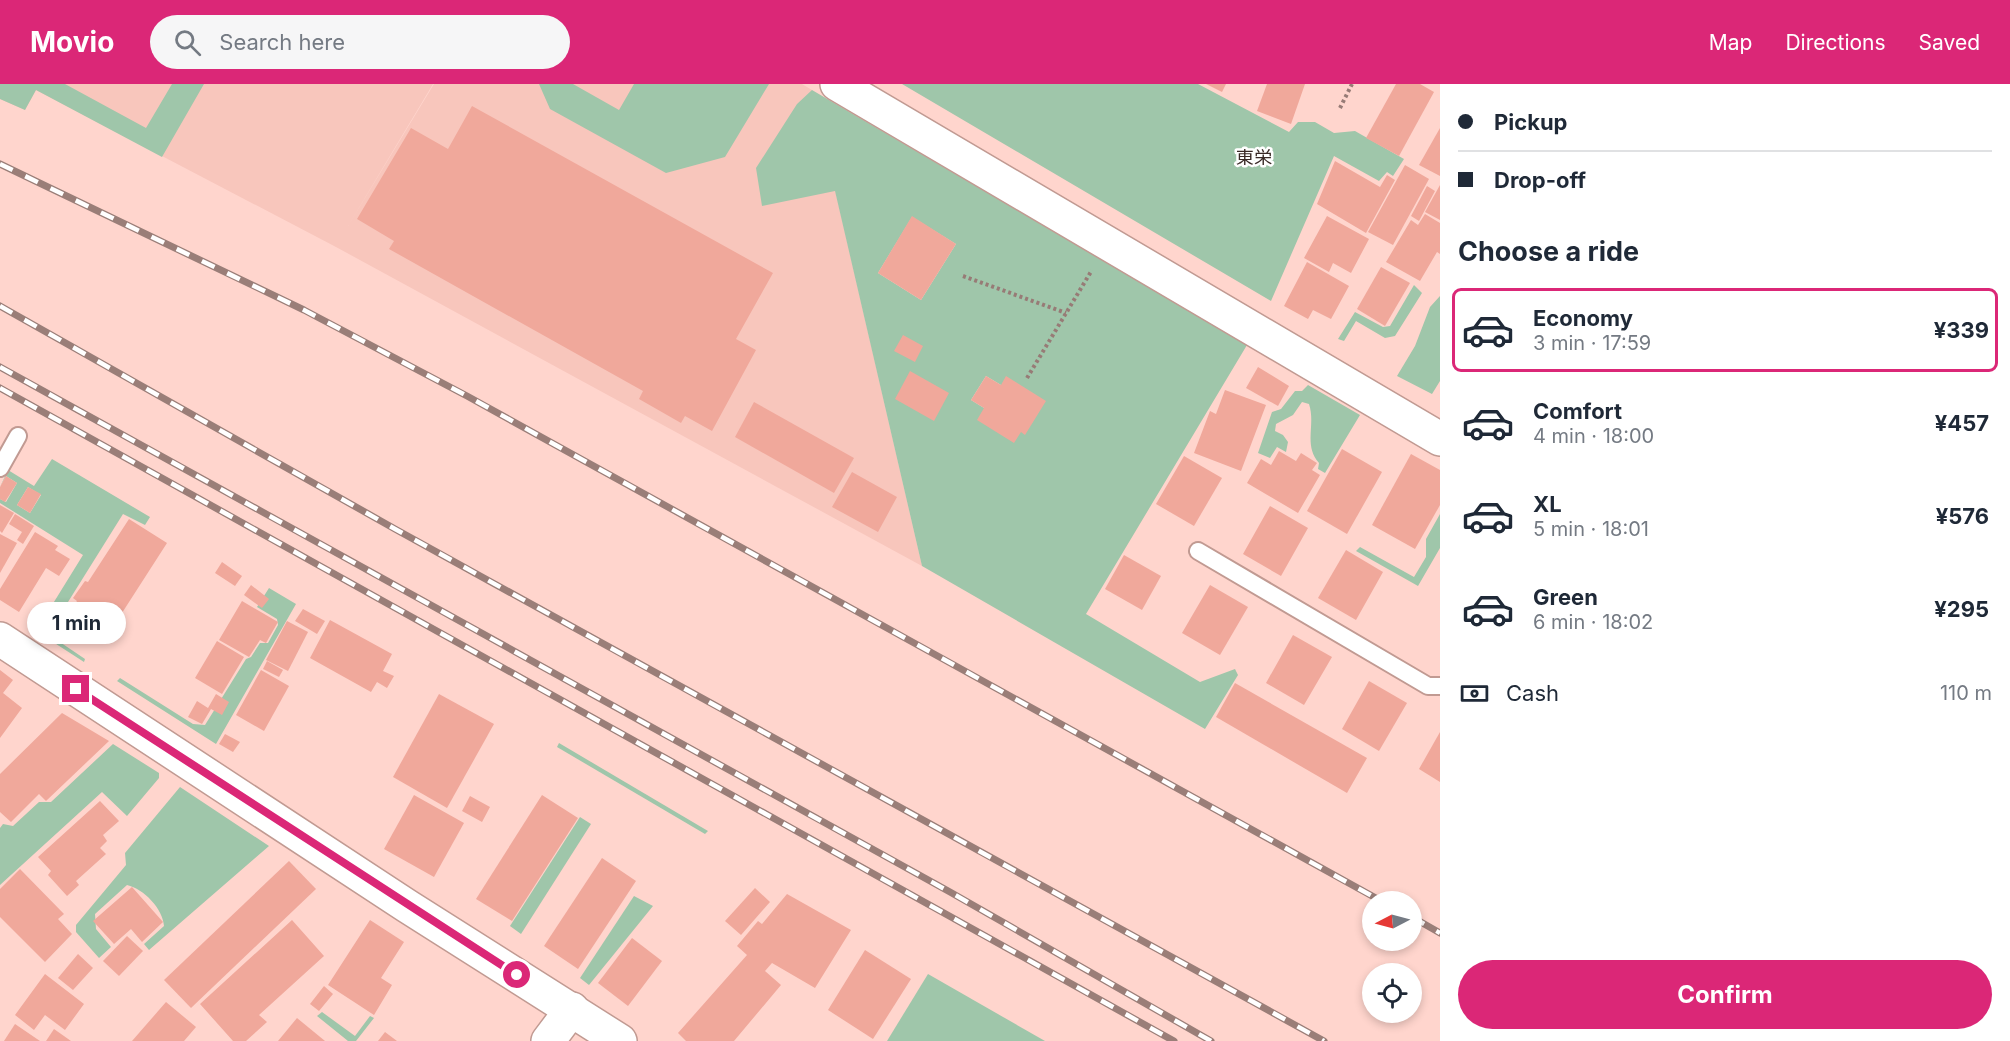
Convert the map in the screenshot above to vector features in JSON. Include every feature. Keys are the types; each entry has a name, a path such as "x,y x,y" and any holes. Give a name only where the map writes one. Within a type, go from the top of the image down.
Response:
{"street":[{"path":"837,84 1440,439"},
{"path":"0,640 407,906 620,1041"},
{"path":"548,1041 572,1009"}],"lane":[{"path":"0,468 18,436"},
{"path":"1198,551 1428,686 1440,686"}],"path":[{"path":"1340,108 1352,84"},
{"path":"1027,378 1108,243"},
{"path":"963,276 1066,313"}],"shaded area":[{"path":"0,84 433,84 348,226 434,84 802,84 812,90 922,566 336,247 36,90 25,110 0,99"}],"green space":[{"path":"0,84 65,84 146,128 172,84 204,84 162,157 36,90 25,110 0,99"},
{"path":"539,84 573,84 619,110 634,84 769,84 725,157 666,173 550,109"},
{"path":"902,84 1198,84 1289,132 1298,122 1315,122 1334,133 1355,131 1404,159 1393,176 1387,172 1379,181 1334,156 1271,301"},
{"path":"812,90 1247,345 1086,614 1200,682 1235,669 1238,675 1205,729 922,566 835,191 762,206 756,168 797,104","holes":["912,217 956,244 921,300 878,273","986,376 1001,385 984,408 971,400"]},
{"path":"1414,285 1422,293 1395,336 1385,338 1356,321 1344,341 1338,339 1355,312 1383,327 1390,326"},
{"path":"1440,296 1440,381 1432,394 1397,376 1415,346 1430,307"},
{"path":"1308,385 1360,415 1325,473 1318,469 1319,463 1312,449 1309,404 1302,402 1293,415 1276,424 1275,431 1283,435 1288,442 1286,452 1277,447 1270,458 1258,453 1272,412 1281,409 1295,391 1302,391"},
{"path":"52,459 150,517 145,525 123,514 48,634 85,659 84,662 36,631 83,555 0,503 0,499 6,502 17,483 6,476 0,487 8,470 34,486","holes":["28,487 41,495 30,513 17,505"]},
{"path":"1440,514 1440,548 1418,586 1356,551 1360,547 1414,577 1426,557 1426,539"},
{"path":"269,588 296,604 216,744 117,681 120,678 193,724 205,725 246,659 251,657 260,643 268,643 278,625 277,619 257,607"},
{"path":"559,743 708,831 705,834 557,747"},
{"path":"113,744 159,773 159,778 127,816 102,792 0,885 0,828 3,824 13,826 39,802 51,802"},
{"path":"180,787 269,846 149,950 144,944 164,926 163,920 146,895 127,885 95,914 96,929 111,947 99,958 76,932 76,925 126,865 125,853"},
{"path":"580,817 591,824 521,934 510,926"},
{"path":"634,896 653,906 589,985 580,978"},
{"path":"928,974 1045,1041 887,1041"},
{"path":"322,1012 355,1036 370,1016 374,1018 356,1041 348,1041 317,1016"}],"building":[{"path":"1206,84 1226,84 1222,92"},
{"path":"1267,84 1305,84 1291,124 1257,111"},
{"path":"1396,84 1420,84 1434,92 1399,156 1366,138"},
{"path":"472,106 773,273 736,339 756,350 712,431 685,416 681,423 639,399 643,391 389,249 394,241 357,219 411,128 448,149"},
{"path":"1440,128 1440,176 1419,165"},
{"path":"1335,161 1380,187 1387,175 1395,180 1366,233 1317,204"},
{"path":"1405,165 1429,179 1393,245 1368,232"},
{"path":"1440,185 1440,220 1425,212"},
{"path":"1427,186 1435,191 1419,221 1411,216"},
{"path":"1425,214 1440,223 1440,254 1437,252 1420,281 1386,262 1411,220 1418,225"},
{"path":"912,216 956,244 921,300 878,273"},
{"path":"1327,216 1369,239 1351,273 1333,263 1329,272 1304,258"},
{"path":"1307,262 1349,286 1331,319 1313,310 1308,319 1284,306"},
{"path":"1381,267 1410,283 1385,326 1357,309"},
{"path":"903,335 923,346 915,362 894,351"},
{"path":"1258,367 1289,386 1278,406 1246,388"},
{"path":"910,371 949,393 934,421 895,399"},
{"path":"986,376 1001,385 1006,376 1046,401 1025,435 1021,432 1014,443 977,420 984,408 971,400"},
{"path":"1225,390 1266,405 1241,471 1194,453 1210,411 1216,414"},
{"path":"754,402 854,458 834,493 735,437"},
{"path":"1342,449 1382,472 1347,534 1307,511"},
{"path":"1279,451 1296,461 1301,453 1317,463 1312,470 1320,475 1298,513 1247,483 1261,459 1271,465"},
{"path":"1411,454 1440,470 1440,505 1415,549 1372,525"},
{"path":"1184,456 1222,478 1194,526 1156,504"},
{"path":"852,472 897,497 878,532 832,507"},
{"path":"6,476 17,483 5,502 0,499 0,487"},
{"path":"28,487 41,494 30,513 17,505"},
{"path":"0,505 14,513 2,533 0,531"},
{"path":"1270,506 1308,528 1281,576 1243,554"},
{"path":"15,514 34,526 23,544 17,540 22,532 9,524"},
{"path":"129,519 167,543 102,644 65,620 77,601 73,598 85,581 88,582"},
{"path":"35,532 58,546 55,550 70,559 59,576 46,568 19,612 0,600 0,589"},
{"path":"0,534 17,543 0,573"},
{"path":"1346,550 1383,572 1356,620 1318,598"},
{"path":"1124,555 1161,576 1142,610 1105,589"},
{"path":"222,562 242,576 235,586 215,573"},
{"path":"251,585 269,599 262,608 244,595"},
{"path":"1210,585 1248,607 1220,655 1182,633"},
{"path":"242,601 278,622 266,643 260,640 249,657 219,640"},
{"path":"303,609 325,621 317,634 295,621"},
{"path":"330,620 392,654 383,671 394,676 387,688 377,682 371,692 310,658"},
{"path":"287,621 308,632 288,671 266,660"},
{"path":"1293,635 1332,657 1304,705 1266,683"},
{"path":"217,641 244,657 222,694 195,678"},
{"path":"267,661 283,670 279,677 263,669"},
{"path":"0,670 13,680 3,693 22,708 0,738"},
{"path":"261,670 289,686 264,731 236,715"},
{"path":"1369,681 1407,703 1379,751 1342,729"},
{"path":"1235,683 1367,758 1347,793 1216,717"},
{"path":"216,694 229,702 222,715 211,709 202,724 188,717 197,701 208,708"},
{"path":"439,694 494,724 447,808 393,777"},
{"path":"62,713 109,741 46,801 39,794 11,822 0,812 0,774"},
{"path":"1440,732 1440,782 1419,769"},
{"path":"225,734 240,742 233,752 219,744"},
{"path":"414,795 464,823 434,877 384,849"},
{"path":"542,795 578,818 512,921 476,899"},
{"path":"470,796 490,807 482,822 462,811"},
{"path":"100,801 119,821 103,835 107,841 100,848 106,854 76,881 79,885 67,896 48,875 51,871 38,857"},
{"path":"602,858 636,881 578,969 544,946"},
{"path":"289,861 316,889 191,1008 164,980"},
{"path":"20,869 64,914 58,919 72,934 45,962 0,917 0,889"},
{"path":"132,887 163,922 142,942 131,929 114,944 93,921"},
{"path":"755,888 770,902 741,935 725,921"},
{"path":"787,894 851,930 815,988 772,963 765,971 781,985 734,1041 686,1041 678,1033 747,955 737,946 758,921 762,924"},
{"path":"292,920 324,956 259,1015 267,1022 246,1041 233,1041 200,1004"},
{"path":"370,920 404,942 381,978 392,985 374,1015 328,985"},
{"path":"127,936 143,951 119,976 103,961"},
{"path":"632,938 662,961 628,1006 598,983"},
{"path":"865,950 911,979 873,1039 828,1010"},
{"path":"78,954 93,968 73,990 58,978"},
{"path":"45,974 84,1004 65,1030 45,1015 34,1030 15,1015"},
{"path":"324,986 333,994 319,1011 310,1004"},
{"path":"166,1002 196,1027 184,1041 132,1041"},
{"path":"297,1018 325,1041 278,1041"},
{"path":"15,1024 40,1041 4,1041"},
{"path":"54,1029 71,1041 46,1041"},
{"path":"385,1032 397,1041 378,1041"}],"railway":[{"path":"0,164 304,310 467,396 1363,891"},
{"path":"0,306 395,529 1324,1041"},
{"path":"0,367 950,892 1211,1041"},
{"path":"0,388 1174,1041"},
{"path":"1422,923 1440,933"}],"district":[{"name":"東栄","path":"1254,158"}],"route":[{"path":"76,689 407,906 517,975"}]}
